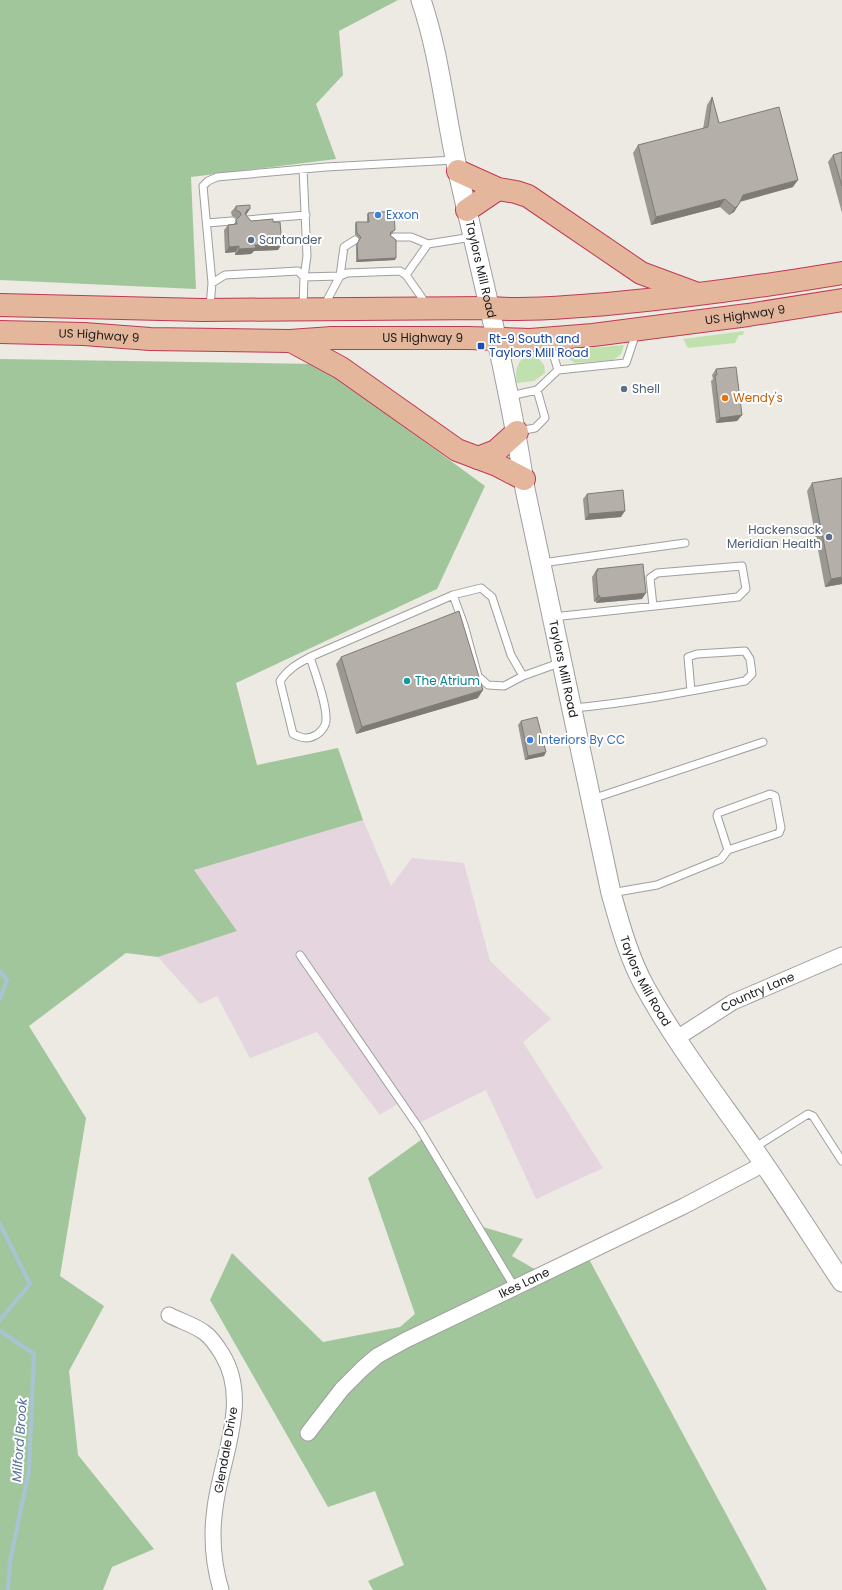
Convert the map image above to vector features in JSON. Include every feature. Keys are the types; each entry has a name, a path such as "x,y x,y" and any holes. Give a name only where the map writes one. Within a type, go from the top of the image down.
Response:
{"highway":[{"path":"456,165 498,189 528,196 642,273 700,295"},
{"path":"467,210 498,189"},
{"path":"0,306 210,310 489,308 516,310 609,304 700,295 842,273"},
{"name":"US Highway 9","path":"0,332 84,334 150,339 290,341 332,338 468,338 496,340 549,338 748,315 842,300"},
{"path":"290,341 324,357 341,368 457,450 497,465 524,479"},
{"path":"478,458 496,451 517,432"}],"street":[{"name":"Taylors Mill Road","path":"421,0 432,33 456,165 517,432 524,479 552,617 611,893 622,932 645,987 677,1038 729,1116 754,1148 840,1275"},
{"name":"Country Lane","path":"677,1038 733,1002 842,955"},
{"name":"Ikes Lane","path":"308,1433 342,1390 377,1356 406,1340 684,1206 764,1164"},
{"name":"Glendale Drive","path":"169,1315 204,1332 216,1343 226,1360 233,1384 234,1413 215,1508 213,1532 214,1555 221,1590"}],"lane":[{"path":"210,310 212,283 203,186 208,181 217,177 303,169 456,165"},
{"path":"303,169 308,256 304,277 312,310"},
{"path":"246,220 306,215"},
{"path":"207,223 232,221"},
{"path":"394,237 410,237 428,244 473,237"},
{"path":"312,310 340,276 344,247 356,240"},
{"path":"406,275 428,244"},
{"path":"212,283 225,275 298,272 304,277 340,276 347,273 400,271 406,275 429,309"},
{"path":"509,397 537,390 558,370 626,363 637,329"},
{"path":"549,338 558,370"},
{"path":"517,432 535,428 546,418 537,390"},
{"path":"541,563 685,544"},
{"path":"552,617 738,597 746,589 742,566 657,574 650,578 652,606"},
{"path":"310,657 326,721 319,733 311,738 303,738 293,734 280,681 293,666 310,657 453,595 481,588 492,597 511,656 522,676"},
{"path":"453,595 464,625 478,676 488,685 504,686 522,676 562,662"},
{"path":"572,708 623,704 745,681 752,674 750,659 745,651 696,654 688,657 691,691"},
{"path":"592,799 762,742"},
{"path":"611,893 657,885 721,859 728,850 779,832 782,828 775,796 770,794 718,813 716,816 728,850"},
{"path":"300,955 419,1128 515,1288"},
{"path":"754,1148 808,1114 813,1116 842,1161"}],"shaded area":[{"path":"363,820 391,886 412,858 464,863 490,961 551,1019 523,1042 603,1168 536,1199 486,1090 417,1124 402,1101 380,1115 317,1032 250,1058 217,996 200,1004 158,957 237,931 194,870"}],"green space":[{"path":"0,0 398,0 339,31 343,75 316,104 336,159 191,177 196,289 0,280"},
{"path":"744,331 743,335 739,335 735,343 688,348 683,339"},
{"path":"624,345 621,354 613,360 575,363 570,360 566,350"},
{"path":"533,352 544,365 545,373 534,381 517,383 516,373 521,360"},
{"path":"0,359 318,364 485,486 437,589 236,683 257,765 338,748 363,820 194,870 237,931 158,957 126,953 29,1026 86,1118 60,1276 104,1306 69,1371 78,1455 154,1549 112,1567 103,1590 0,1590"},
{"path":"425,1137 483,1227 523,1239 512,1256 538,1271 583,1248 767,1590 373,1590 368,1581 404,1565 375,1491 328,1507 210,1300 232,1253 323,1342 400,1327 415,1314 368,1178"}],"building":[{"path":"712,97 719,123 779,107 798,180 743,195 739,204 735,208 725,199 656,217 638,145 708,127"},
{"path":"842,152 842,186 833,155"},
{"name":"Santander","path":"250,205 250,209 247,210 245,214 251,221 273,219 273,222 280,222 282,244 255,245 256,248 239,249 239,246 229,247 228,225 237,224 236,220 241,215 240,212 236,210 236,206"},
{"path":"394,211 395,230 391,232 390,235 396,240 396,258 358,260 357,244 361,237 357,233 356,222 369,222 368,213"},
{"name":"Wendy's","path":"736,367 742,415 720,418 715,375 717,375 716,369"},
{"name":"Hackensack Meridian Health","path":"842,478 842,577 831,579 812,483"},
{"path":"623,490 625,511 589,514 587,494"},
{"path":"643,564 646,593 600,598 600,596 598,596 597,569"},
{"name":"The Atrium","path":"459,611 483,690 362,727 341,657"},
{"name":"Interiors By CC","path":"537,717 546,752 528,756 521,721"}],"waterway":[{"name":"Milford Brook","path":"0,971 7,980 0,999"},
{"name":"Milford Brook","path":"0,1224 30,1284 0,1320"},
{"name":"Milford Brook","path":"0,1331 34,1354 29,1471 10,1561 8,1590"}],"place":[{"name":"Exxon","path":"378,215"},
{"name":"Santander","path":"251,240"},
{"name":"Rt-9 South and Taylors Mill Road","path":"481,346"},
{"name":"Shell","path":"624,389"},
{"name":"Wendy's","path":"725,398"},
{"name":"Hackensack Meridian Health","path":"829,537"},
{"name":"The Atrium","path":"407,681"},
{"name":"Interiors By CC","path":"530,740"}]}
